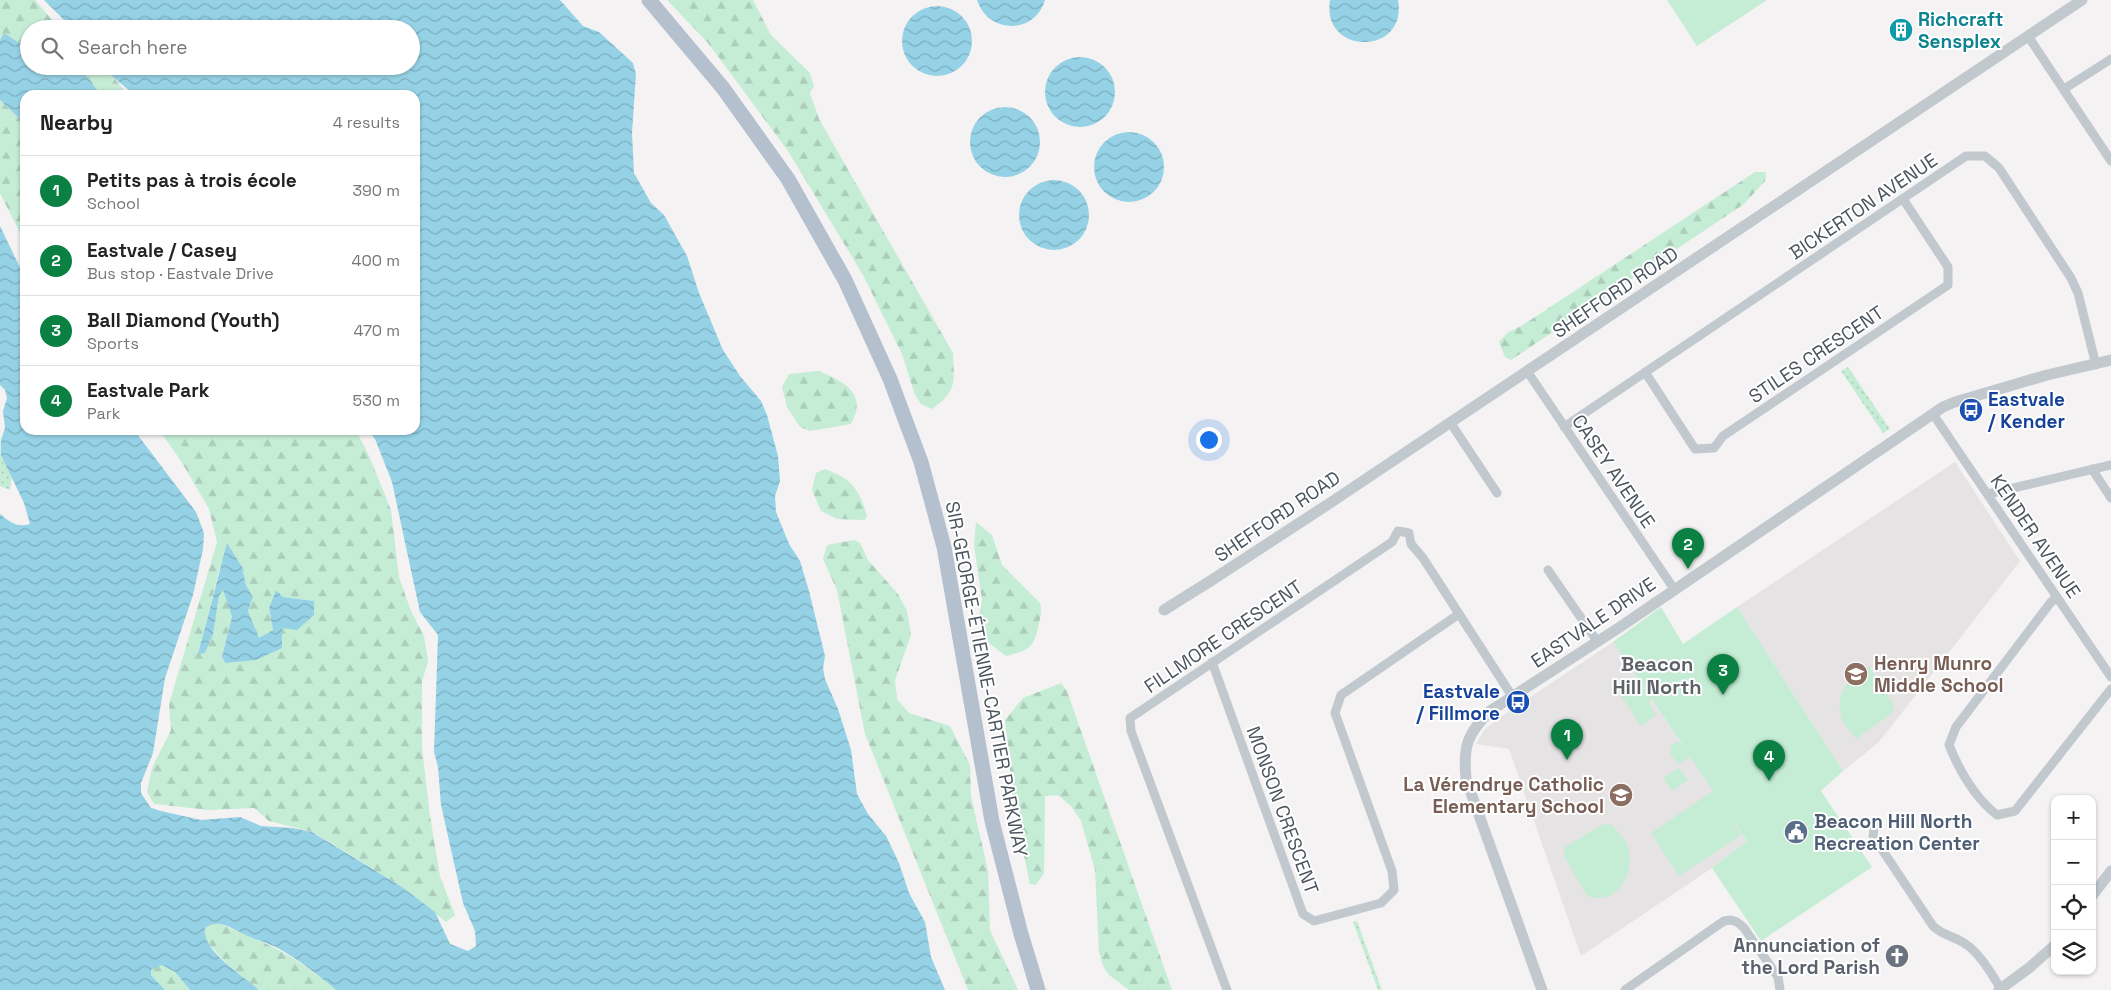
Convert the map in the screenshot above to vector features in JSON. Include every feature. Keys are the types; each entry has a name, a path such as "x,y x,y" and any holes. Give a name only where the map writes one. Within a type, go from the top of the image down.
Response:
{"main road":[{"name":"SIR-GEORGE-ÉTIENNE-CARTIER PARKWAY","path":"649,0 723,88 788,179 845,280 890,379 921,462 944,547 992,821 1021,934 1038,990"}],"street":[{"name":"SHEFFORD ROAD","path":"1164,610 1527,371 2082,0"},
{"path":"2028,36 2111,161"},
{"path":"2064,89 2111,59"},
{"name":"BICKERTON AVENUE","path":"1564,427 1966,156 1985,156 1998,168 2071,278 2078,293 2096,365"},
{"name":"STILES CRESCENT","path":"1645,372 1695,449 1714,448 1723,436 1948,286 1948,267 1903,199"},
{"name":"EASTVALE DRIVE","path":"1542,990 1466,779 1464,759 1467,742 1471,733 1490,711 1933,414 1955,402 2111,360"},
{"name":"CASEY AVENUE","path":"1527,371 1674,589"},
{"name":"KENDER AVENUE","path":"1933,414 2111,677"},
{"path":"1450,422 1498,493"},
{"path":"1988,494 2111,465"},
{"path":"2092,469 2111,498"},
{"name":"FILLMORE CRESCENT","path":"1227,990 1131,731 1130,718 1392,542 1398,531 1409,533 1411,544 1423,558 1512,696"},
{"path":"1548,570 1597,641"},
{"path":"2057,597 2051,602 1956,727 1949,745 1957,764 1982,803 1997,814 2015,811 2111,689"},
{"name":"MONSON CRESCENT","path":"1212,662 1303,914 1314,921 1382,902 1394,890 1392,871 1335,712 1341,695 1459,614"},
{"path":"1875,821 1873,836 1927,919 1941,933 1963,942 1974,951 2000,989 2029,968 2051,949"},
{"path":"2096,891 2111,871"},
{"path":"1625,990 1724,921 1730,920 1737,921 1744,928 1778,977 1780,990"}],"shaded area":[{"name":"Henry Munro Middle School","path":"1955,462 2020,561 1879,742 1843,771 1737,607"},
{"name":"La Vérendrye Catholic Elementary School","path":"1613,642 1747,841 1712,868 1581,956 1509,749 1476,744 1484,730 1499,718"}],"green space":[{"path":"0,0 35,0 52,20 20,20 20,43 4,33 0,40"},
{"path":"667,0 753,0 771,35 810,73 814,86 810,93 819,119 953,353 953,385 946,397 932,409 921,404 915,395 902,354 863,275 788,151 708,43"},
{"path":"1667,0 1767,0 1697,46"},
{"path":"86,75 111,75 124,90 97,90"},
{"path":"0,100 20,119 20,233 0,193"},
{"path":"1755,172 1766,172 1765,181 1744,204 1511,360 1505,357 1499,342 1507,333 1523,325"},
{"path":"1848,367 1890,429 1883,433 1841,371"},
{"path":"819,371 845,384 851,390 857,404 856,413 851,424 810,431 800,427 787,407 782,387 789,374"},
{"path":"0,429 1,455 12,477 10,490 0,486"},
{"path":"163,435 358,435 391,510 399,577 411,611 424,636 428,662 422,681 422,748 430,816 440,876 455,915 446,922 402,887 313,832 269,821 254,808 209,810 154,804 147,792 152,768 171,730 169,704 217,542 209,509 181,461","holes":["220,567 242,567 246,585 253,597 248,611 259,639 273,630 269,608 276,590 283,597 314,601 282,628 225,663 222,656 232,617 223,589 219,596 213,634 198,654"]},
{"path":"825,469 842,477 853,486 864,507 867,516 865,520 837,519 821,511 812,490 816,473"},
{"path":"976,522 992,535 1002,565 1040,603 1041,615 1035,637 1030,646 1021,652 1006,656 986,641 978,621 982,600 974,545"},
{"path":"854,540 860,543 868,560 898,594 907,611 911,635 895,680 897,699 909,713 950,726 970,765 971,796 988,871 990,930 1018,990 968,990 865,734 837,590 823,559 827,545"},
{"path":"1661,607 1683,644 1737,607 1843,771 1821,791 1872,867 1761,941 1712,868 1747,841 1730,816 1741,835 1679,876 1651,833 1713,791 1689,755 1688,758 1678,764 1670,754 1672,744 1678,742 1682,744 1651,698 1649,703 1656,715 1641,726 1616,688 1633,678 1640,688 1645,689 1613,642"},
{"path":"1869,666 1894,705 1893,712 1856,739 1842,719 1840,700 1850,680"},
{"path":"1061,683 1067,691 1172,990 1129,990 1109,975 1103,966 1099,952 1095,870 1081,821 1071,806 1058,795 1045,796 1044,873 1036,885 1030,884 1014,809 1005,720 1023,698"},
{"path":"1679,768 1688,780 1672,791 1663,778"},
{"path":"1604,824 1612,825 1626,841 1629,865 1627,875 1616,891 1608,896 1598,898 1587,896 1564,856 1565,847"},
{"path":"1357,921 1382,990 1378,990 1353,922"},
{"path":"217,923 283,952 315,973 336,990 259,990 229,966 206,941 203,934 204,928 210,924"},
{"path":"162,964 175,972 190,990 165,990 151,975 151,970"}],"water":[{"path":"44,0 560,0 583,26 599,32 633,63 636,74 632,133 634,173 651,203 664,215 687,256 699,293 723,350 740,376 761,401 767,415 778,456 780,481 775,496 776,512 789,544 800,561 809,591 825,656 823,668 825,679 838,709 851,750 857,794 868,814 886,836 899,863 909,893 925,922 931,957 945,990 336,990 307,967 276,947 224,925 215,924 205,928 206,937 216,954 259,990 190,990 175,972 162,965 151,970 151,975 165,990 0,990 0,514 17,525 30,524 24,503 1,455 1,440 5,428 3,411 7,398 5,390 0,385 0,226 20,268 20,435 138,435 196,512 204,533 203,549 193,595 165,678 153,753 141,783 141,793 151,808 161,811 201,820 240,817 261,826 293,828 312,832 402,887 435,912 450,944 468,951 476,946 475,931 463,903 441,805 438,767 434,752 438,635 420,612 392,482 372,435 420,435 420,90 129,90 112,75 420,75 420,20 64,20"},
{"path":"977,0 1045,0 1040,11 1032,20 1011,26 991,19 983,11"},
{"path":"1330,0 1398,0 1398,18 1390,32 1379,39 1364,42 1350,39 1338,32 1331,18"},
{"path":"937,6 950,9 962,16 969,28 972,41 969,54 962,66 950,73 937,76 924,73 912,66 905,54 902,41 905,28 912,16 924,9"},
{"path":"4,33 20,43 20,75 86,75 97,90 20,90 20,119 0,100 0,40"},
{"path":"1080,57 1093,60 1105,67 1112,79 1115,92 1112,105 1105,117 1093,124 1080,127 1067,124 1055,117 1048,105 1045,92 1048,79 1055,67 1067,60"},
{"path":"1005,107 1018,110 1030,117 1037,129 1040,142 1037,155 1030,167 1018,174 1005,177 992,174 980,167 973,155 970,142 973,129 980,117 992,110"},
{"path":"1129,132 1142,135 1154,142 1161,154 1164,167 1161,180 1154,192 1142,199 1129,202 1116,199 1104,192 1097,180 1094,167 1097,154 1104,142 1116,135"},
{"path":"1054,180 1067,183 1079,190 1086,202 1089,215 1086,228 1079,240 1067,247 1054,250 1041,247 1029,240 1022,228 1019,215 1022,202 1029,190 1041,183"},
{"path":"227,543 242,567 246,585 253,597 248,611 259,638 273,630 269,608 276,590 283,597 314,601 314,615 297,630 282,628 282,648 256,660 225,663 222,656 232,617 223,590 219,596 213,634 205,653 198,654"}],"place":[{"name":"Richcraft Sensplex","path":"1901,30"},
{"name":"Eastvale / Kender","path":"1971,410"},
{"name":"Eastvale / Casey","path":"1688,569"},
{"name":"Henry Munro Middle School","path":"1856,674"},
{"name":"Ball Diamond (Youth)","path":"1723,695"},
{"name":"Eastvale / Fillmore","path":"1518,702"},
{"name":"Petits pas à trois école","path":"1567,760"},
{"name":"Eastvale Park","path":"1769,781"},
{"name":"La Vérendrye Catholic Elementary School","path":"1621,795"},
{"name":"Beacon Hill North Recreation Center","path":"1796,832"},
{"name":"Annunciation of the Lord Parish","path":"1897,956"}],"district":[{"name":"Beacon Hill North","path":"1657,676"}]}
